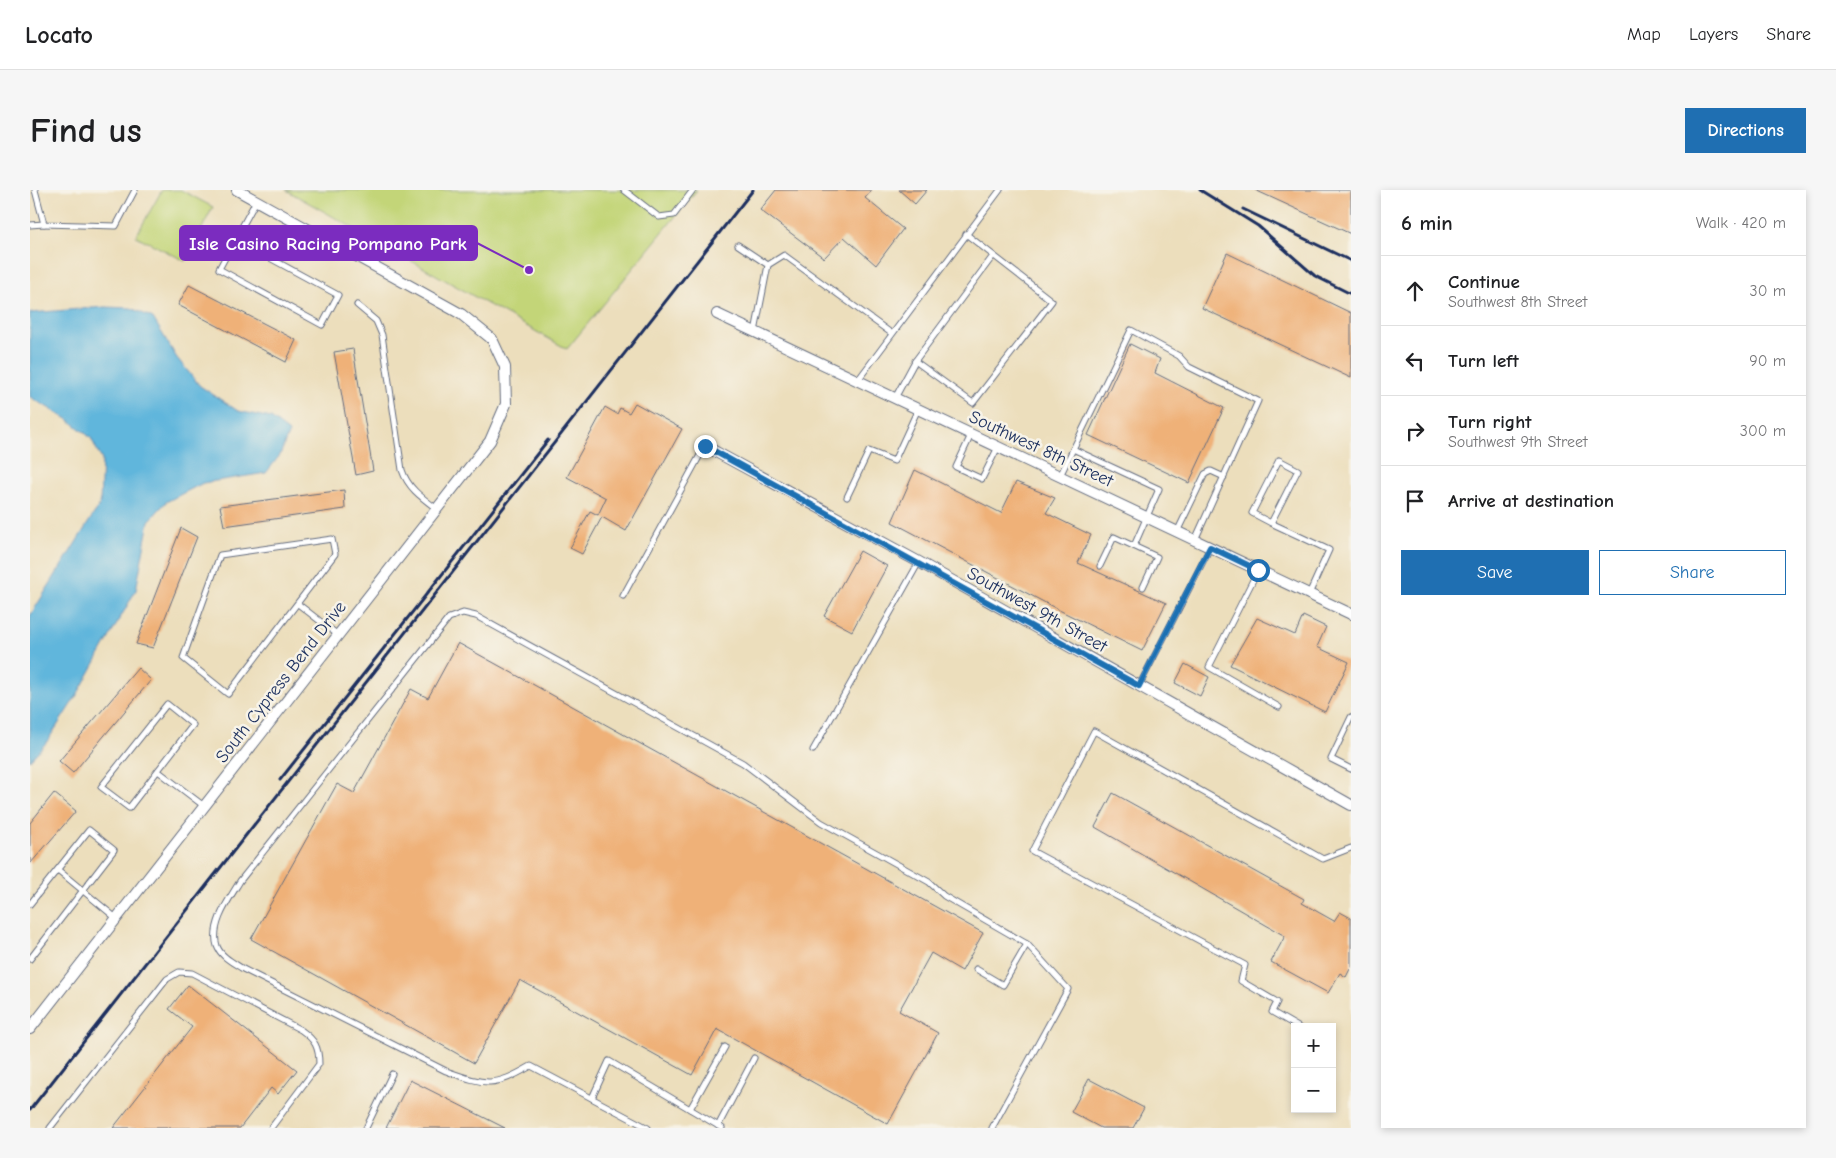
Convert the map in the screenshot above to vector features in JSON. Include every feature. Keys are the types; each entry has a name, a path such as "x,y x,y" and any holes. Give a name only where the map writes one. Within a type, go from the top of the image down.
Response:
{"street":[{"path":"237,190 256,200"},
{"name":"South Cypress Bend Drive","path":"30,1029 490,441 506,404 505,367 492,339 461,314 256,200"},
{"name":"Southwest 8th Street","path":"717,314 1351,614"},
{"name":"Southwest 9th Street","path":"705,446 919,562 1351,805"}],"lane":[{"path":"35,190 44,224"},
{"path":"30,225 116,226 135,190"},
{"path":"624,190 659,217 674,214 693,190"},
{"path":"857,380 1000,190"},
{"path":"235,239 338,295 322,325 219,269 235,239 256,200"},
{"path":"915,361 973,403 1052,301 966,234"},
{"path":"738,245 768,265"},
{"path":"755,332 768,265 784,255 891,333"},
{"path":"894,398 915,361 993,256"},
{"path":"357,306 376,321 382,335 402,470 406,482 416,493 437,509"},
{"path":"1060,476 1131,330 1179,356 1189,367 1258,401 1195,540"},
{"path":"847,497 869,451 894,461 918,409"},
{"path":"972,434 956,467 982,479 998,447"},
{"path":"622,596 705,446"},
{"path":"1073,449 1159,489 1134,546"},
{"path":"1271,523 1298,470 1278,460 1252,514 1271,523 1329,550 1309,594"},
{"path":"1177,532 1205,474 1211,471 1224,477"},
{"path":"1100,566 1114,537 1157,557 1143,587"},
{"path":"332,539 335,554 298,604 228,694 183,658 220,555 332,539"},
{"path":"1139,686 1210,547"},
{"path":"813,750 919,562"},
{"path":"1258,570 1209,667 1279,707"},
{"path":"298,604 338,635"},
{"path":"648,1128 531,1066 505,1080 478,1082 446,1071 243,969 226,958 217,946 216,928 224,909 240,881 449,618 463,613 476,616 743,763 822,822 929,882 944,896 1027,944 1068,989 992,1128"},
{"path":"167,704 193,725 158,771 129,808 101,787 167,704"},
{"path":"1351,717 1331,758 1351,770"},
{"path":"1291,1023 1272,1012 1277,1002 1241,981 1245,965 1032,851 1094,731 1323,859 1351,848"},
{"path":"158,771 204,807"},
{"path":"30,904 89,830 114,850 30,959"},
{"path":"58,870 116,919"},
{"path":"976,970 1003,985 1027,944"},
{"path":"50,1128 167,979 179,972 192,973 302,1030 313,1039 319,1051 319,1064 271,1128"},
{"path":"690,1108 725,1047"},
{"path":"592,1098 609,1061 720,1127 754,1058"},
{"path":"366,1128 392,1074"}],"green space":[{"path":"162,190 181,190 213,207 185,261 136,236"},
{"path":"286,190 697,190 567,349"}],"water":[{"path":"105,307 131,308 153,318 177,358 200,386 238,411 271,418 289,432 280,455 266,473 203,483 166,502 149,521 136,590 77,695 46,743 30,760 30,616 100,504 102,460 91,438 69,420 30,397 30,313"}],"building":[{"path":"776,190 872,190 865,198 903,229 876,265 844,237 824,258 760,210"},
{"path":"899,190 927,190 915,204"},
{"path":"1255,190 1351,190 1351,234"},
{"path":"1227,253 1351,313 1351,378 1202,308"},
{"path":"189,285 296,340 286,362 178,305"},
{"path":"1130,344 1160,359 1155,373 1224,408 1189,483 1088,435"},
{"path":"353,349 373,471 356,475 334,352"},
{"path":"635,403 682,429 626,531 602,517 582,554 570,548 590,511 598,515 606,498 567,477 605,407 617,414 620,408 629,413"},
{"path":"915,470 1001,513 1016,482 1055,498 1046,513 1091,535 1078,563 1166,603 1142,651 1057,609 892,522"},
{"path":"344,490 345,509 224,526 220,506"},
{"path":"181,528 197,537 153,648 136,644"},
{"path":"860,551 887,566 852,631 824,616"},
{"path":"1303,616 1326,627 1317,647 1349,662 1325,712 1230,665 1257,618 1295,635"},
{"path":"458,643 983,933 962,971 931,953 899,1011 938,1033 888,1124 717,1029 692,1075 520,980 474,1063 251,939 337,784 354,793 411,689 428,698"},
{"path":"1185,664 1209,677 1200,696 1175,683"},
{"path":"138,668 151,680 73,773 59,761"},
{"path":"54,793 76,811 30,864 30,823"},
{"path":"1113,793 1304,899 1302,903 1334,921 1340,912 1351,918 1351,967 1346,977 1340,973 1328,993 1271,962 1285,936 1095,827"},
{"path":"188,985 297,1070 278,1094 271,1088 240,1128 113,1128 192,1027 169,1009"},
{"path":"1089,1079 1144,1108 1133,1128 1101,1128 1071,1112"},
{"path":"410,1080 505,1128 386,1128"}],"railway":[{"path":"30,1110 753,190"},
{"path":"1200,190 1258,226 1315,276 1351,294"},
{"path":"1243,209 1351,261"},
{"path":"280,780 548,440"}],"place":[{"name":"Isle Casino Racing Pompano Park","path":"529,270"}],"route":[{"path":"705,446 919,562 1139,686 1210,547 1258,570"}]}
